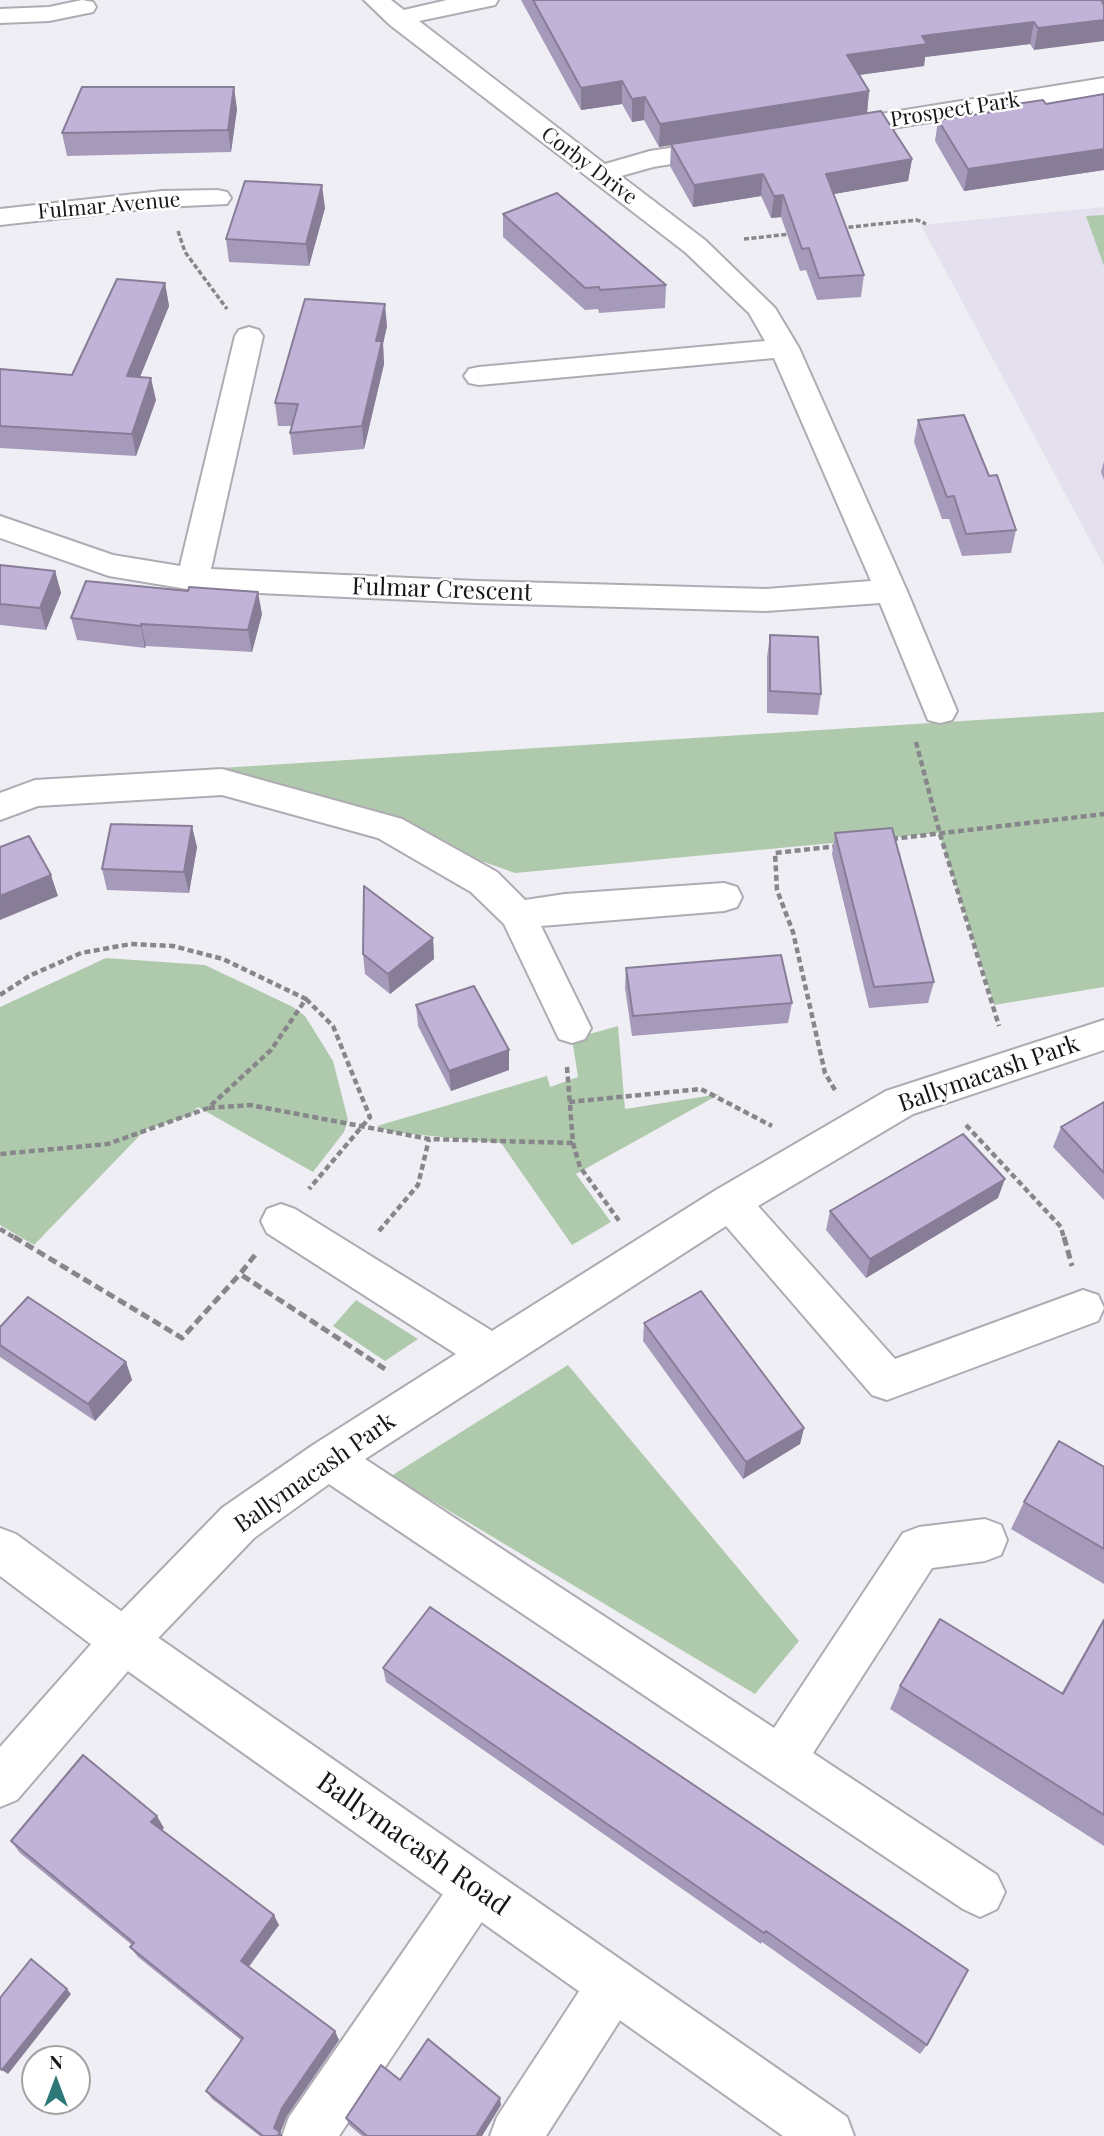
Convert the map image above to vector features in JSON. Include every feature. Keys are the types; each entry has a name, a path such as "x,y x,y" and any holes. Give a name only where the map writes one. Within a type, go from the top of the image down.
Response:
{"street":[{"name":"Corby Drive","path":"376,0 695,246 761,308 784,348 891,591 940,711"},
{"path":"400,20 418,13 486,0"},
{"path":"0,16 49,14 84,7"},
{"name":"Prospect Park","path":"815,133 1104,86"},
{"path":"599,174 650,159 747,144"},
{"name":"Fulmar Avenue","path":"0,217 162,200 218,198"},
{"path":"192,579 249,336"},
{"path":"479,376 784,348"},
{"name":"Fulmar Crescent","path":"0,527 109,565 192,579 477,592 766,600 891,591"},
{"path":"0,807 35,793 222,782 388,828 484,882 518,915 572,1028"},
{"path":"518,915 565,908 724,897"},
{"name":"Ballymacash Park","path":"0,1783 124,1641 238,1523 328,1459 730,1202 900,1102 1104,1035"},
{"path":"730,1202 887,1381 1083,1308"},
{"path":"281,1221 492,1354"},
{"path":"328,1459 980,1892"},
{"path":"780,1760 919,1548 985,1540"},
{"name":"Ballymacash Road","path":"0,1549 124,1641 828,2136"},
{"path":"308,2136 476,1888"},
{"path":"516,2136 613,1985"}],"path":[{"path":"162,200 181,237 185,252 221,297 237,327 249,336"},
{"path":"839,228 918,220 926,224"},
{"path":"695,246 800,233"},
{"path":"940,711 916,742 940,834 1011,1065"},
{"path":"885,840 1104,814"},
{"path":"844,845 775,853 776,890 793,933 825,1073 856,1128"},
{"path":"0,995 29,976 81,953 131,944 173,946 223,959 306,999 271,1050 208,1108"},
{"path":"572,1028 566,1055 573,1143 580,1167 646,1256"},
{"path":"569,1102 701,1089 817,1150"},
{"path":"935,1090 1061,1227 1083,1308"},
{"path":"0,1154 108,1144 208,1108 250,1105 429,1139 573,1143"},
{"path":"351,1264 418,1185 429,1139"},
{"path":"0,1229 182,1338 240,1274"}],"shaded area":[{"path":"1104,207 1104,566 921,225"}],"green space":[{"path":"1104,215 1104,266 1086,216"},
{"path":"1104,712 1104,987 994,1005 939,833 515,873 221,768"},
{"path":"106,958 205,965 293,1007 305,1016 333,1061 348,1120 344,1132 313,1172 198,1107 191,1115 145,1130 34,1245 0,1225 0,1007"},
{"path":"618,1026 625,1109 720,1094 576,1174 611,1222 572,1245 501,1143 391,1132 377,1126 547,1076 550,1087 578,1077 572,1039"},
{"path":"356,1300 418,1339 385,1361 333,1326"},
{"path":"568,1365 799,1641 755,1694 391,1476"}],"building":[{"path":"533,0 1104,0 1104,20 1038,28 1034,22 922,36 927,44 847,55 869,91 660,124 645,97 632,99 622,81 581,88"},
{"path":"82,87 234,87 228,130 62,133"},
{"path":"1104,94 1104,149 968,169 938,120 992,112 989,108 1043,100 1046,104"},
{"path":"881,111 912,159 826,174 864,275 819,278 809,248 802,249 783,195 774,196 763,174 694,185 671,144"},
{"path":"245,181 322,185 306,244 226,239"},
{"path":"557,193 666,285 600,290 599,287 585,288 503,214"},
{"path":"117,279 165,283 127,376 151,378 132,434 0,426 0,369 72,375"},
{"path":"305,299 385,304 376,341 382,341 362,426 290,433 298,404 275,403"},
{"path":"964,415 989,476 997,475 1016,530 966,534 954,496 947,497 918,420"},
{"path":"0,565 55,571 40,608 0,604"},
{"path":"86,581 188,591 189,587 258,592 248,630 141,626 71,618"},
{"path":"770,635 818,637 821,694 770,691"},
{"path":"111,824 192,826 184,872 102,869"},
{"path":"892,828 934,982 874,987 835,833"},
{"path":"29,836 51,875 0,896 0,847"},
{"path":"364,886 433,938 388,974 363,954"},
{"path":"781,955 792,1003 633,1016 626,968"},
{"path":"474,986 509,1050 449,1071 416,1005"},
{"path":"1104,1102 1104,1173 1061,1127"},
{"path":"963,1134 1005,1179 870,1259 830,1211"},
{"path":"701,1291 804,1428 746,1462 644,1323"},
{"path":"28,1297 126,1362 88,1404 0,1345 0,1327"},
{"path":"1059,1441 1104,1467 1104,1549 1024,1502"},
{"path":"430,1607 968,1970 927,2045 383,1668"},
{"path":"940,1619 1063,1694 1104,1620 1104,1815 900,1686"},
{"path":"83,1755 157,1816 151,1822 274,1915 241,1961 335,2031 282,2108 274,2128 280,2132 277,2136 263,2136 206,2091 243,2038 130,1947 134,1943 11,1841"},
{"path":"31,1959 67,1989 2,2070 0,2068 0,1998"},
{"path":"428,2039 500,2098 476,2136 367,2136 346,2118 381,2065 400,2080"}]}
